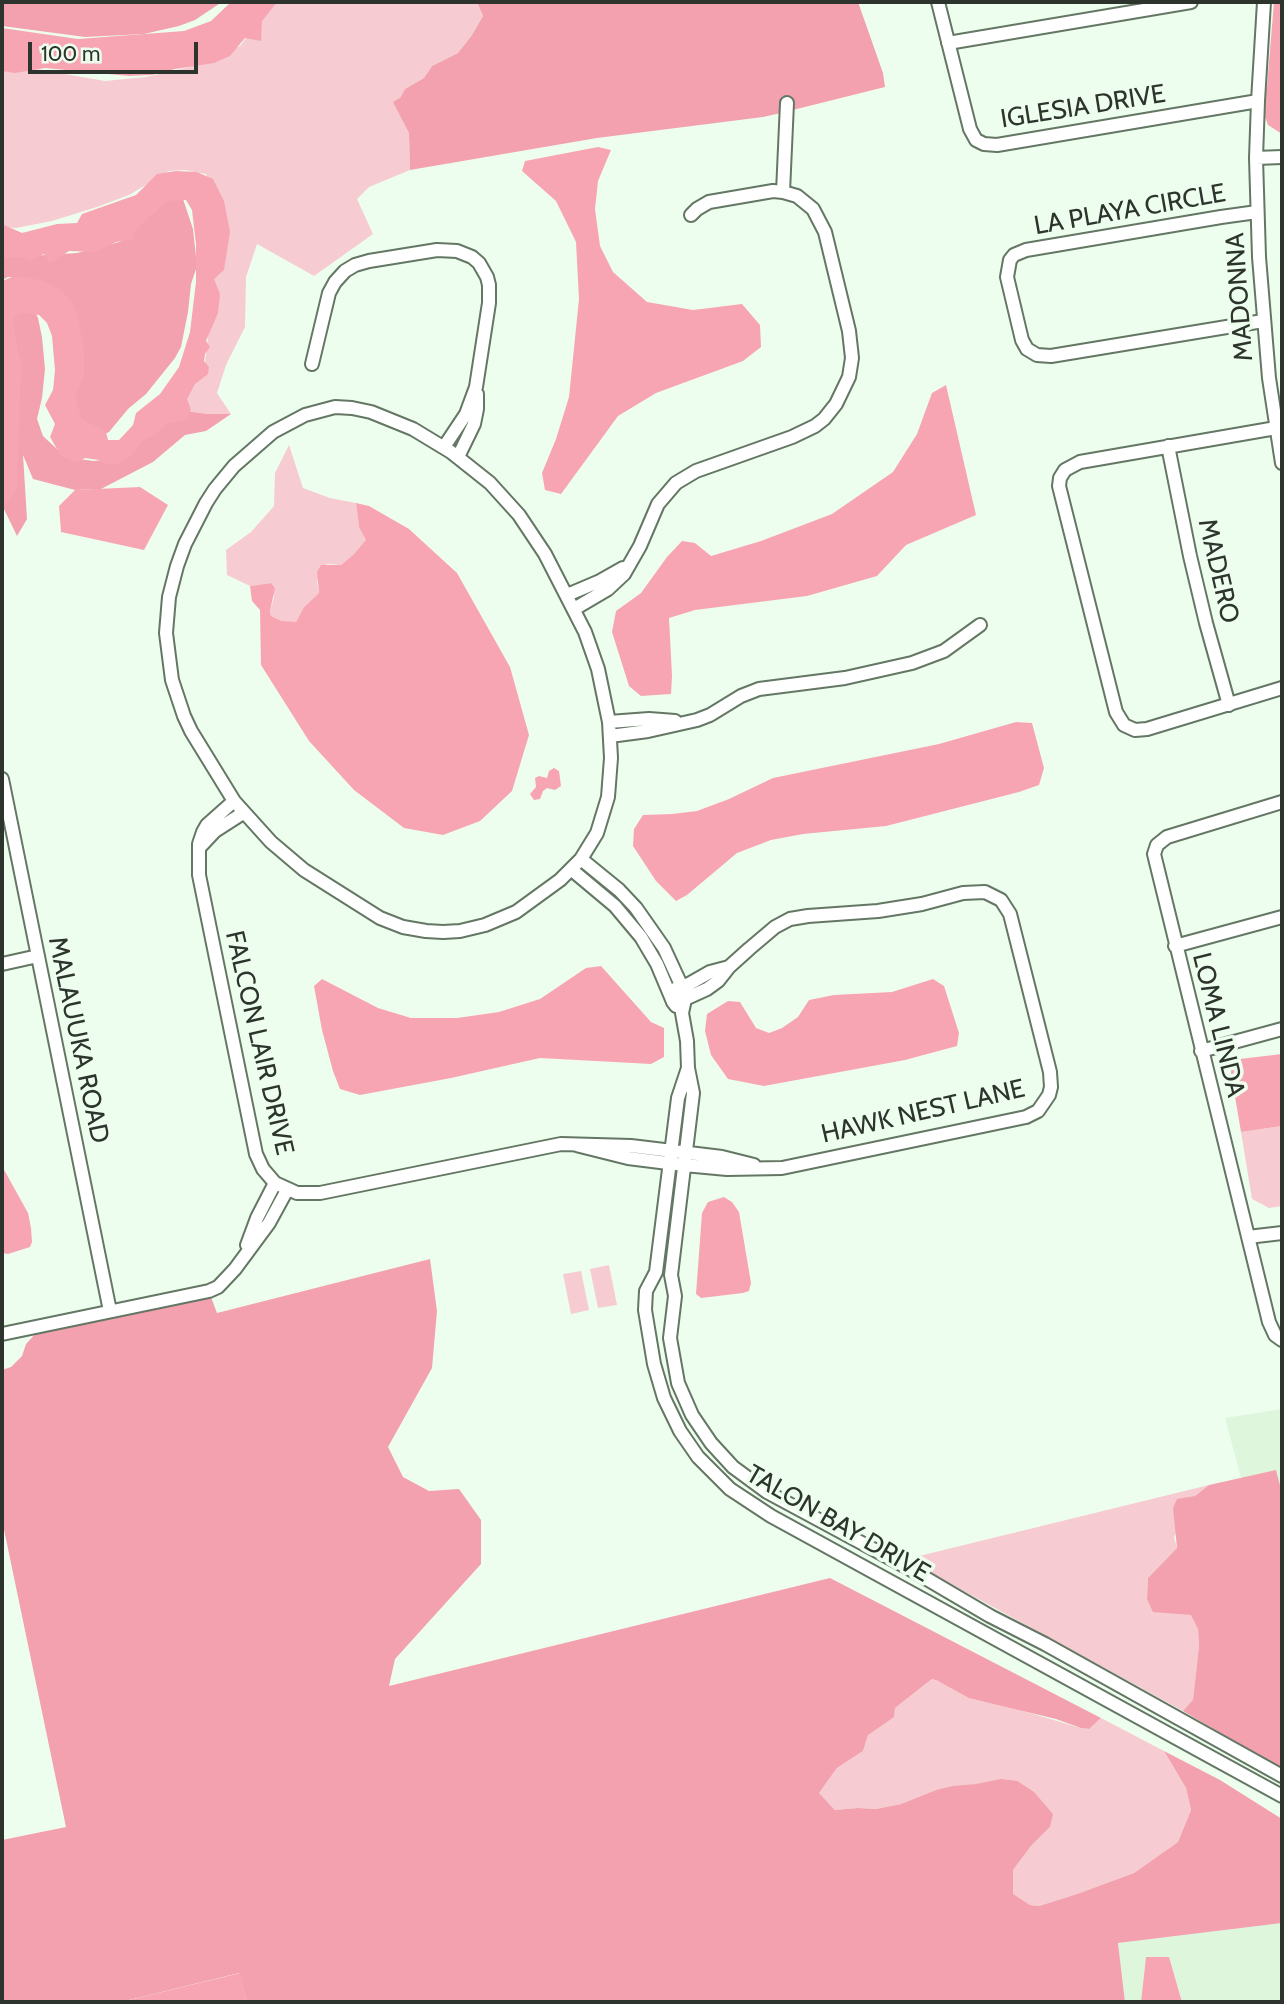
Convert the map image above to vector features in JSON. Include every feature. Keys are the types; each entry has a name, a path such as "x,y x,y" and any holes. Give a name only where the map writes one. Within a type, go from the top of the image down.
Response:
{"street":[{"name":"IGLESIA DRIVE","path":"938,2 970,130 976,139 984,144 997,145 1258,102"},
{"path":"948,43 1191,2"},
{"name":"MADONNA","path":"1264,2 1256,158 1257,212 1263,321 1282,463"},
{"path":"783,191 787,103"},
{"path":"1256,158 1282,157"},
{"path":"573,609 608,589 624,574 658,504 676,483 696,471 815,426 830,412 845,387 852,358 851,341 825,232 813,209 803,199 783,191 761,192 709,202 691,215"},
{"name":"LA PLAYA CIRCLE","path":"1257,212 1026,250 1010,260 1007,277 1022,340 1027,349 1037,355 1051,356 1263,321"},
{"path":"312,364 329,293 345,271 369,261 437,250 457,251 472,257 479,263 489,285 489,303 476,387 476,420 458,457"},
{"path":"444,447 462,422 476,387"},
{"path":"344,407 371,412 403,424 458,457 490,483 519,515 545,554 567,595 598,669 609,722 611,776 606,807 597,833 572,870 537,898 502,919 485,925 460,931 418,930 388,922 315,878 282,852 243,813 215,772 184,716 172,680 166,645 166,621 171,586 185,544 206,503 225,477 258,444 291,421 319,410 344,407"},
{"path":"1276,428 1077,462 1063,472 1060,489 1116,712 1122,722 1131,729 1143,730 1282,688"},
{"name":"MADERO","path":"1168,446 1190,556 1229,705"},
{"path":"567,595 615,574 635,556"},
{"path":"610,736 648,732 689,722 759,689 845,678 925,659 944,651 980,625"},
{"path":"609,722 649,719 689,722"},
{"name":"MALAUUKA ROAD","path":"2,779 110,1311"},
{"name":"FALCON LAIR DRIVE","path":"234,801 207,825 200,839 198,854 201,886 256,1154 263,1169 281,1186 297,1193 320,1193 550,1146 624,1145 685,1158"},
{"name":"LOMA LINDA","path":"1282,802 1170,836 1157,845 1154,854 1270,1325 1275,1335 1282,1340"},
{"path":"198,854 207,837 243,813"},
{"name":"TALON BAY DRIVE","path":"581,859 619,890 636,908 664,948 682,1013 693,1093 671,1275 675,1296 670,1348 675,1373 692,1415 711,1443 756,1486 1282,1776"},
{"name":"TALON BAY DRIVE","path":"572,870 615,906 634,929 677,995"},
{"name":"HAWK NEST LANE","path":"677,995 707,989 775,928 790,919 901,907 970,892 988,893 1004,902 1010,914 1050,1072 1051,1087 1047,1100 1038,1111 1026,1117 782,1168 727,1169 685,1158"},
{"path":"1175,946 1282,917"},
{"path":"2,964 38,956"},
{"path":"1201,1051 1282,1029"},
{"name":"TALON BAY DRIVE","path":"688,1068 679,1092 657,1268 645,1296 647,1323 658,1380 671,1415 698,1457 730,1489 771,1516 1282,1796"},
{"path":"2,1334 209,1291 224,1282 269,1223 281,1186"},
{"path":"1248,1237 1282,1233"},
{"path":"648,1284 673,1287"},
{"path":"647,1323 671,1324"}],"shaded area":[{"path":"2,2 222,2 195,20 179,26 144,34 85,37 2,26"},
{"path":"231,2 277,2 262,21 261,41 245,38 230,56 214,63 152,75 129,76 45,68 15,73 2,71 2,28 78,39 184,31 211,21"},
{"path":"273,2 477,2 483,16 458,53 432,66 424,78 405,89 400,98 404,123 409,133 410,170 369,187 357,199 373,234 314,276 257,244 246,277 245,327 226,365 217,393 231,414 185,411 171,415 205,362 210,321 212,187 206,174 185,170 169,171 129,195 97,207 52,221 16,228 2,227 2,63 105,81 146,77 189,67 240,46"},
{"path":"477,2 858,2 883,73 885,87 793,110 793,97 782,96 781,113 763,117 597,138 410,170 409,133 393,102 400,98 405,89 424,78 432,66 458,53 483,16"},
{"path":"1274,2 1282,2 1282,134 1268,125 1260,103 1267,87"},
{"path":"598,147 611,150 598,181 595,209 600,246 613,272 647,302 693,310 742,304 760,325 761,347 743,361 656,393 618,416 561,494 545,490 542,473 569,397 579,299 576,242 556,201 522,171 525,161"},
{"path":"197,172 213,179 224,201 230,232 224,270 214,279 220,294 218,313 206,341 210,347 204,361 209,367 208,374 195,384 187,399 191,410 186,420 168,423 117,464 107,465 99,460 85,458 77,463 61,456 50,437 55,424 45,405 53,390 55,370 52,336 47,323 39,315 20,313 13,318 23,367 17,489 2,509 2,281 12,277 27,277 46,282 62,291 73,303 84,353 84,377 75,397 82,419 106,432 108,440 119,440 133,425 136,413 160,394 179,367 190,332 196,282 196,244 192,210 186,200 167,201 134,232 134,239 116,242 95,252 69,251 50,263 44,254 29,261 22,257 2,257 2,224 22,233 57,224 77,223 82,214 136,195 157,174"},
{"path":"182,196 193,229 197,266 191,284 181,347 146,394 128,409 109,432 104,434 91,431 69,405 73,388 37,281 18,277 2,280 2,253 30,256 77,253 119,242 127,239 154,204"},
{"path":"17,309 34,310 38,318 45,369 37,419 43,436 58,450 79,459 94,461 117,458 185,411 231,414 206,431 185,435 153,462 101,489 75,490 33,479 23,455 27,519 17,536 2,505 6,335"},
{"path":"946,385 976,515 906,545 877,576 807,596 695,610 669,618 671,694 641,696 629,686 612,632 616,611 641,593 682,541 695,543 711,556 761,541 832,514 893,472 917,434 932,393"},
{"path":"289,445 303,488 330,498 356,503 359,526 367,540 341,565 327,564 317,581 319,593 304,607 296,622 292,623 271,616 274,597 271,583 250,586 227,575 226,550 251,532 274,506 275,473"},
{"path":"140,487 168,505 144,550 61,532 59,506 75,490"},
{"path":"356,503 369,506 409,529 457,573 510,667 529,735 512,791 480,821 443,835 404,828 354,790 309,741 261,665 260,610 252,601 250,586 271,583 275,588 271,616 282,621 296,622 304,607 319,593 317,572 321,565 341,565 366,540 359,527"},
{"path":"1016,722 1032,723 1044,768 1039,785 1019,792 886,826 771,840 737,853 676,901 656,881 633,846 634,829 643,815 697,811 773,778 939,744"},
{"path":"554,768 559,771 561,786 555,790 547,788 540,799 534,800 530,794 536,787 535,778 547,778 549,771"},
{"path":"601,966 651,1022 664,1028 664,1057 651,1064 540,1058 360,1095 340,1089 322,1030 314,986 322,979 378,1008 411,1018 457,1018 499,1012 540,999 586,968"},
{"path":"933,979 944,986 959,1033 957,1046 905,1060 764,1086 728,1079 711,1055 705,1031 707,1014 728,1001 740,1002 756,1028 769,1033 798,1017 809,1000 834,995 892,992"},
{"path":"1282,1054 1282,1126 1241,1132 1231,1060"},
{"path":"1282,1126 1282,1206 1269,1208 1252,1199 1241,1132"},
{"path":"2,1166 28,1213 32,1242 30,1247 8,1254 2,1251"},
{"path":"724,1197 732,1202 739,1212 751,1283 749,1291 743,1293 701,1298 696,1294 702,1213 708,1202"},
{"path":"430,1259 437,1311 432,1368 388,1447 403,1477 429,1491 459,1489 481,1520 481,1564 395,1659 389,1686 830,1578 1101,1718 1089,1729 1081,1728 1056,1719 969,1698 932,1679 895,1708 894,1717 868,1735 863,1751 837,1768 819,1793 835,1810 876,1809 901,1804 953,1786 1001,1779 1017,1781 1034,1792 1053,1814 1050,1827 1013,1870 1013,1894 1030,1905 1039,1906 1134,1873 1178,1842 1191,1810 1186,1788 1164,1751 1220,1780 1282,1819 1282,1923 1118,1943 1125,2002 247,2002 239,1973 121,2002 2,2002 2,1840 66,1827 2,1520 2,1370 11,1367 22,1356 26,1344 36,1333 211,1297 217,1313"},
{"path":"609,1265 617,1305 598,1308 590,1269"},
{"path":"581,1271 589,1310 571,1314 563,1274"},
{"path":"1282,1409 1282,1493 1276,1470 1241,1478 1225,1418"},
{"path":"1276,1470 1282,1493 1282,1769 1183,1711 1193,1700 1199,1646 1198,1629 1191,1615 1153,1612 1147,1599 1148,1578 1177,1548 1173,1508 1177,1499 1195,1496 1209,1485"},
{"path":"1209,1485 1195,1496 1174,1537 1177,1548 1148,1578 1147,1599 1192,1615 1198,1629 1199,1646 1193,1701 1183,1711 931,1573 919,1556"},
{"path":"932,1679 996,1703 1081,1728 1089,1729 1101,1718 1164,1751 1186,1788 1191,1810 1178,1842 1134,1873 1039,1906 1030,1905 1012,1894 1013,1870 1050,1827 976,1784 936,1790 901,1804 876,1809 835,1810 819,1793 837,1768 863,1751 868,1735 895,1708"},
{"path":"1282,1923 1282,2002 1182,2002 1169,1957 1146,1957 1141,2002 1125,2002 1118,1943"},
{"path":"1146,1957 1169,1957 1182,2002 1141,2002"},
{"path":"240,1973 247,2002 121,2002"}]}
